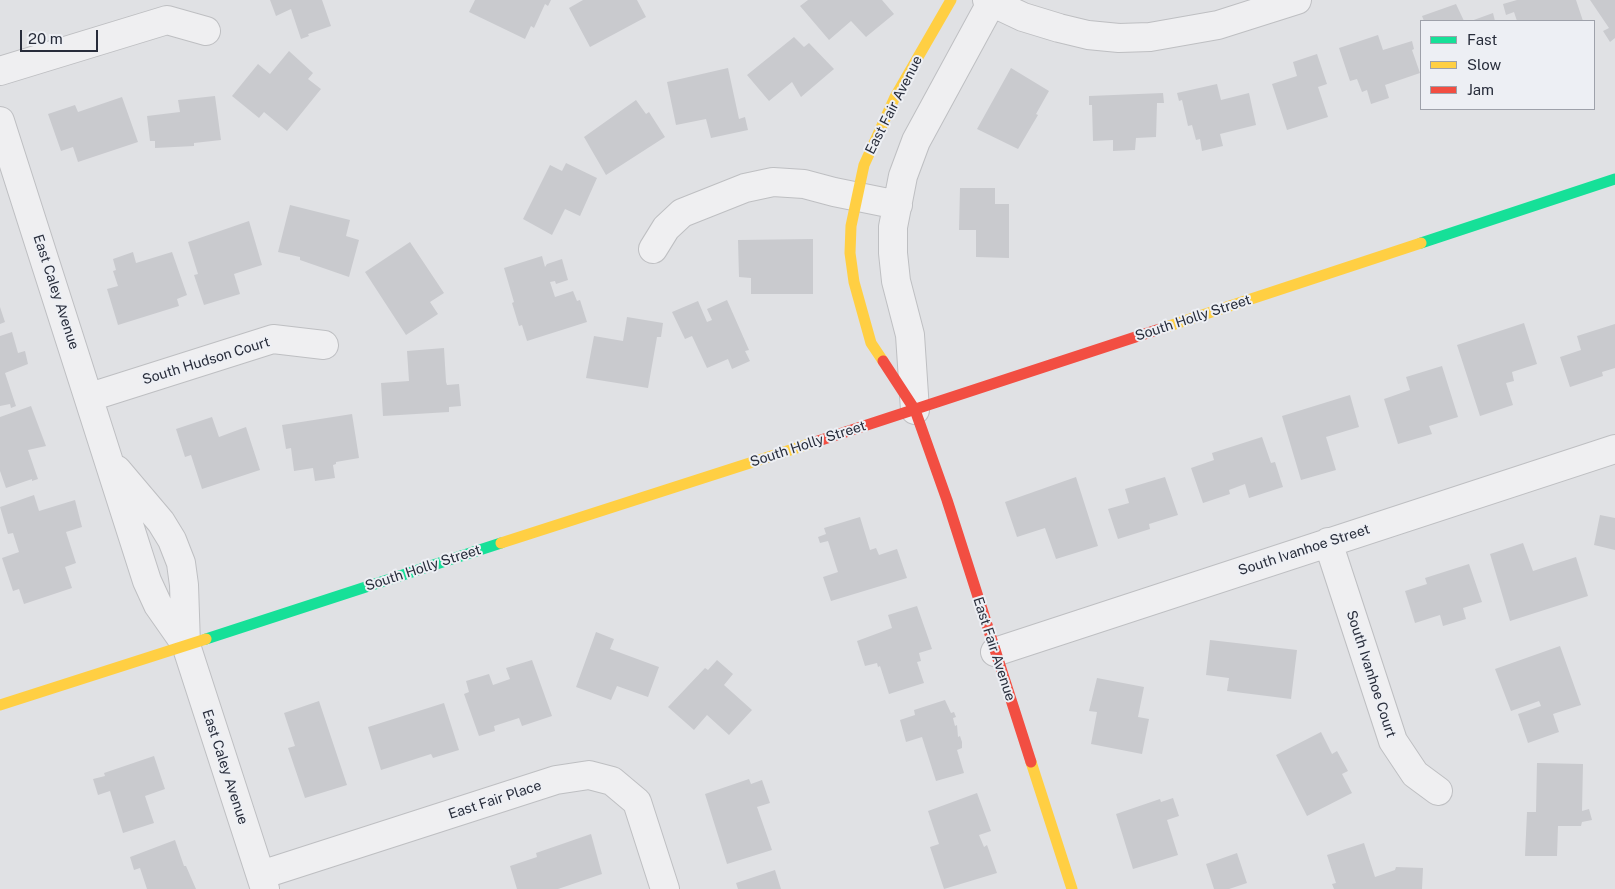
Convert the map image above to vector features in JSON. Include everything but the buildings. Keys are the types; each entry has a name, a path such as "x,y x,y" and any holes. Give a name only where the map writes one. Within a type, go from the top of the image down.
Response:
{"main road":[{"name":"East Fair Avenue","path":"951,0 879,130 864,164 851,226 850,253 862,316 870,343 915,410 947,500 1072,889"},
{"name":"South Holly Street","path":"0,705 915,410 1615,179"}],"street":[{"path":"989,2 1023,17 1059,28 1088,35 1119,38 1150,37 1201,29 1297,0"},
{"name":"East Fair Avenue","path":"915,410 910,335 896,281 893,227 903,176 916,141 989,2"},
{"path":"0,71 167,20 206,31"},
{"name":"East Caley Avenue","path":"0,121 90,397 147,581 158,605 186,644"},
{"path":"654,249 666,228 682,213 745,188 773,182 804,184 898,205"},
{"name":"South Hudson Court","path":"90,397 273,339 324,345"},
{"name":"South Ivanhoe Street","path":"995,652 1615,449"},
{"name":"East Caley Avenue","path":"111,464 161,522 172,540 181,563 184,585 186,644 263,882"},
{"name":"South Ivanhoe Court","path":"1328,542 1393,741 1415,774 1438,791"},
{"name":"East Fair Place","path":"263,882 556,780 589,775 612,781 637,802 665,889"}],"traffic: fast":[{"path":"1421,243 1615,179"},
{"path":"206,639 501,543"}],"traffic: slow":[{"path":"883,361 871,343 854,282 850,253 851,226 864,165 895,97 951,0"},
{"path":"1166,327 1421,243"},
{"path":"501,543 812,443"},
{"path":"0,705 206,639"},
{"path":"1031,762 1072,889"}],"traffic: jam":[{"path":"812,443 1166,327"},
{"path":"883,361 915,410 947,500 1031,762"}]}
